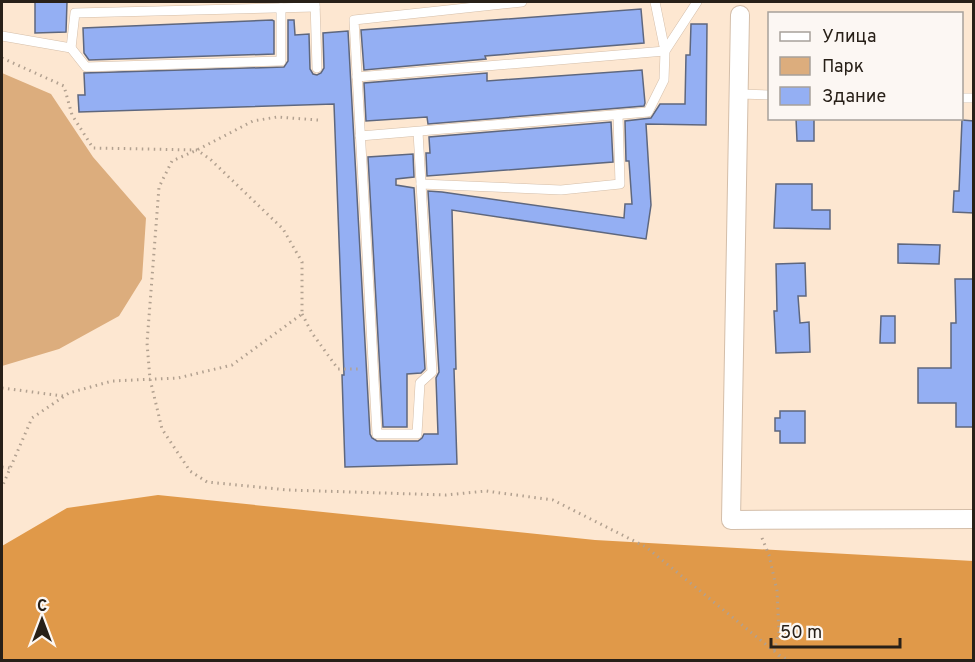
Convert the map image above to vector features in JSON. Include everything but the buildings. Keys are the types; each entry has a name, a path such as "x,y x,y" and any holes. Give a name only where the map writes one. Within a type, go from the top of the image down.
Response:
{"street":[{"path":"740,15 731,520 974,519"}],"lane":[{"path":"418,132 432,372 420,383 417,434 377,434 354,20 522,2"},
{"path":"360,136 648,112 664,80 665,51 655,2"},
{"path":"665,51 697,2"},
{"path":"71,48 75,13 281,8 315,4 316,68"},
{"path":"2,36 71,48 86,67 281,61 281,8"},
{"path":"357,77 665,51"},
{"path":"739,94 768,94"},
{"path":"421,184 561,190 620,184 618,115"}],"path":[{"path":"2,58 64,86 72,115 93,148 197,150 210,159 283,229 302,262 302,314 312,333 339,369 373,369"},
{"path":"2,487 32,418 69,393 112,381 178,378 232,365 302,314"},
{"path":"2,388 65,396"},
{"path":"2,467 10,468"},
{"path":"755,520 769,555 777,591 779,632 774,651 788,660"}],"green space":[{"path":"2,73 51,94 93,157 146,218 142,279 119,316 59,349 2,366"}],"shaded area":[{"path":"158,495 595,540 973,561 973,660 2,660 2,546 67,508"}]}
